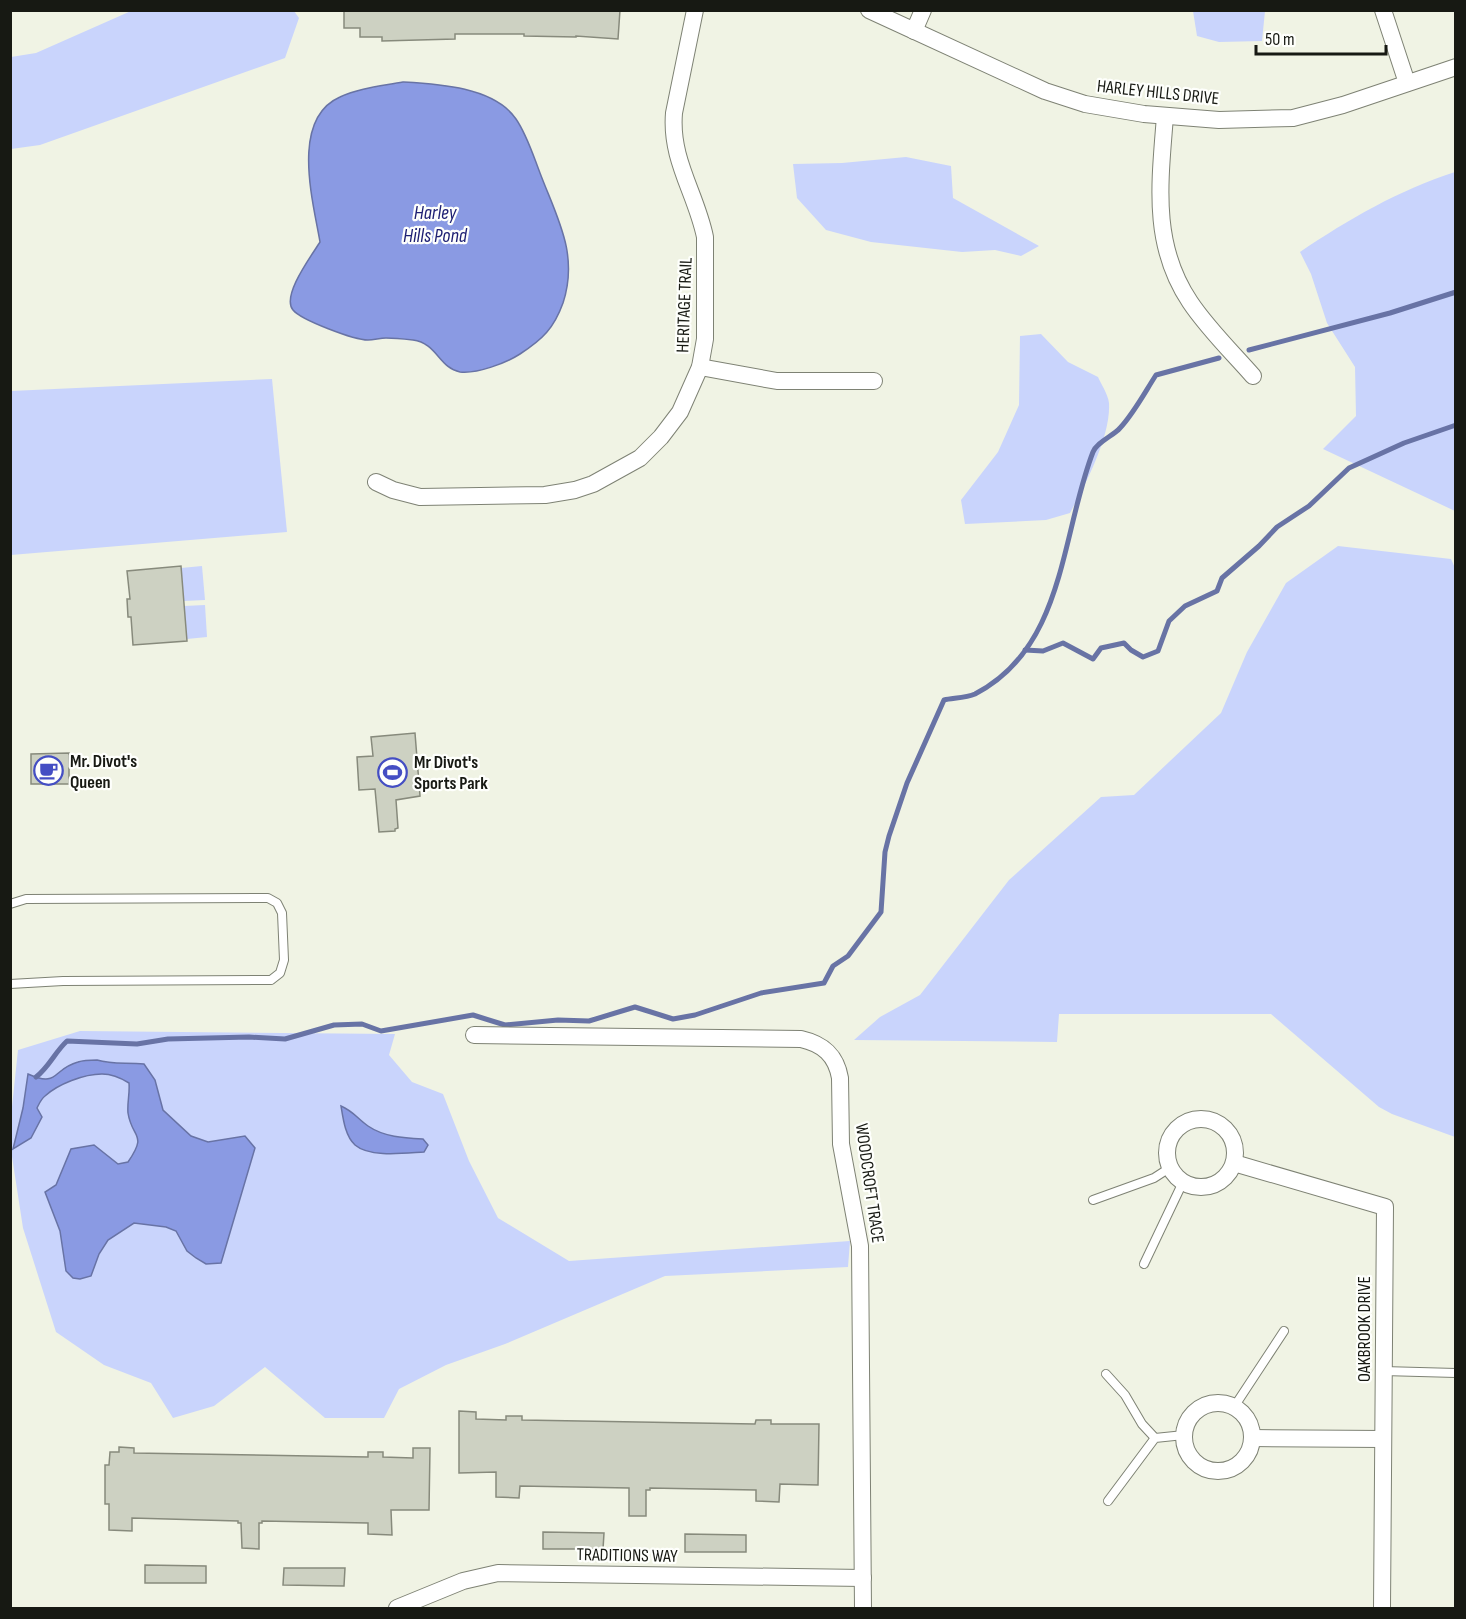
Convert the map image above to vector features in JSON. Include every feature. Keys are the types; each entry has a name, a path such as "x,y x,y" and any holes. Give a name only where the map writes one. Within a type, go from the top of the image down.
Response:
{"street":[{"name":"HERITAGE TRAIL","path":"376,482 401,493 420,497 545,495 575,490 593,484 640,458 661,437 680,412 700,367 706,333 705,237 676,156 672,128 695,10"},
{"name":"HARLEY HILLS DRIVE","path":"868,10 1062,97 1107,108 1166,116 1228,120 1293,117 1343,105 1455,67"},
{"path":"914,31 923,10"},
{"path":"1383,10 1407,83"},
{"path":"1166,116 1161,175 1161,211 1162,233 1169,262 1191,303 1253,376"},
{"path":"700,367 777,381 874,381"},
{"name":"WOODCROFT TRACE","path":"474,1035 801,1039 818,1044 831,1054 839,1069 841,1144 860,1246 863,1608"},
{"path":"1199,1119 1210,1120 1228,1132 1235,1152 1234,1163 1222,1180 1213,1184 1193,1186 1183,1182 1171,1167 1168,1146 1179,1127 1199,1119"},
{"name":"OAKBROOK DRIVE","path":"1234,1163 1384,1207 1382,1608"},
{"path":"1223,1404 1234,1407 1247,1420 1252,1438 1250,1449 1245,1458 1227,1470 1206,1469 1189,1455 1184,1435 1186,1424 1192,1414 1201,1407 1223,1404"},
{"path":"1252,1438 1383,1439"},
{"name":"TRADITIONS WAY","path":"403,1607 463,1581 498,1573 863,1578"}],"lane":[{"path":"10,904 26,899 268,898 277,903 282,913 284,960 280,973 271,980 63,981 10,984"},
{"path":"1093,1200 1154,1178 1171,1167"},
{"path":"1144,1264 1183,1182"},
{"path":"1234,1407 1284,1331"},
{"path":"1383,1371 1455,1373"},
{"path":"1106,1374 1125,1395 1142,1424 1155,1438"},
{"path":"1108,1502 1155,1438 1184,1435"}],"shaded area":[{"path":"131,11 294,11 299,18 285,58 40,145 11,149 11,57 36,53"},
{"path":"1193,11 1265,11 1262,41 1219,42 1197,36"},
{"path":"906,157 951,166 953,198 1039,246 1021,256 995,250 962,252 871,242 826,230 797,198 793,164 842,163"},
{"path":"1456,172 1455,511 1323,449 1356,416 1355,367 1327,323 1311,274 1300,252 1375,206 1414,187"},
{"path":"1041,334 1068,362 1098,377 1106,393 1109,416 1096,460 1070,513 1046,520 965,524 961,500 998,452 1019,405 1020,336"},
{"path":"272,379 287,532 11,555 11,391"},
{"path":"1338,546 1451,559 1455,568 1455,1137 1379,1107 1271,1014 1059,1014 1057,1042 854,1040 880,1017 920,995 1009,880 1101,797 1134,795 1221,713 1247,652 1286,583"},
{"path":"202,566 205,600 184,601 181,568"},
{"path":"205,605 207,637 187,639 184,606"},
{"path":"80,1031 395,1034 389,1055 412,1082 443,1094 469,1161 498,1218 569,1261 850,1241 848,1267 665,1276 505,1344 446,1365 399,1389 384,1418 325,1418 265,1367 214,1406 173,1418 151,1383 104,1365 56,1332 23,1228 11,1150 11,1116 18,1050"}],"water":[{"name":"Harley Hills Pond","path":"403,82 464,89 494,100 506,108 516,119 527,138 564,237 569,268 563,303 556,319 547,332 528,349 491,367 467,372 453,370 433,350 421,342 393,338 368,340 352,337 306,319 293,310 290,304 294,286 320,242 310,184 309,162 310,142 315,123 324,108 340,97 363,89"},
{"path":"97,1060 144,1064 155,1080 163,1110 191,1136 208,1142 245,1136 255,1148 221,1263 206,1264 196,1258 187,1251 176,1231 166,1227 134,1223 108,1240 99,1254 91,1276 73,1278 66,1271 60,1231 45,1192 56,1185 71,1149 94,1145 118,1164 128,1162 138,1141 128,1113 129,1083 109,1075 95,1074 64,1084 50,1092 39,1103 37,1108 42,1117 31,1138 13,1149 28,1074 38,1078 51,1078 70,1065"},
{"path":"341,1106 374,1130 394,1136 423,1139 428,1145 424,1152 408,1153 388,1154 362,1149 355,1145 349,1137"}],"building":[{"path":"344,10 620,10 618,39 524,36 524,34 455,34 455,39 382,41 382,37 360,37 360,28 344,28"},
{"path":"181,566 187,641 133,645 131,617 128,617 127,599 130,599 127,571"},
{"path":"415,733 420,796 396,800 398,828 395,831 379,832 375,789 359,790 357,757 373,756 371,737"},
{"path":"69,753 69,784 31,784 31,754"},
{"path":"459,1411 476,1412 476,1419 506,1420 506,1416 522,1416 522,1420 755,1424 756,1420 771,1420 771,1424 819,1424 818,1485 780,1484 779,1502 756,1501 756,1490 650,1488 646,1490 646,1516 629,1516 629,1488 520,1486 519,1498 496,1497 496,1472 459,1473"},
{"path":"119,1447 134,1448 134,1453 368,1457 368,1452 383,1452 383,1457 413,1458 413,1448 430,1448 429,1510 391,1510 392,1535 368,1534 368,1523 262,1521 259,1523 259,1549 242,1548 241,1523 238,1521 132,1518 132,1531 109,1530 109,1504 105,1504 105,1465 109,1465 110,1452 119,1452"},
{"path":"543,1532 604,1533 603,1549 543,1549"},
{"path":"685,1534 746,1535 746,1552 685,1552"},
{"path":"145,1565 206,1566 206,1583 145,1583"},
{"path":"284,1568 345,1568 344,1586 283,1585"}],"waterway":[{"path":"1249,350 1390,313 1456,292"},
{"path":"36,1077 67,1041 137,1044 168,1039 249,1037 285,1039 334,1025 362,1024 381,1031 473,1015 505,1025 558,1020 589,1021 635,1007 673,1019 695,1015 761,993 824,983 833,966 848,956 881,912 885,852 889,836 907,783 944,700 975,694 1005,674 1027,648 1043,619 1056,587 1082,484 1095,448 1125,422 1156,375 1219,358"},
{"path":"1025,650 1043,651 1063,643 1093,659 1101,648 1124,643 1143,657 1158,651 1169,621 1185,606 1217,591 1222,578 1277,527 1309,506 1349,468 1404,443 1456,425"}],"place":[{"name":"Mr. Divot's Queen","path":"49,771"},
{"name":"Mr Divot's Sports Park","path":"393,772"}]}
